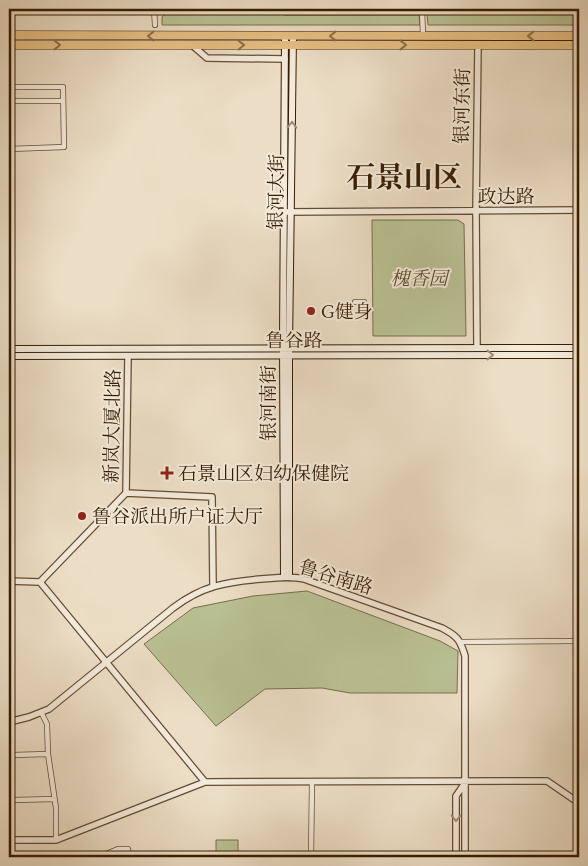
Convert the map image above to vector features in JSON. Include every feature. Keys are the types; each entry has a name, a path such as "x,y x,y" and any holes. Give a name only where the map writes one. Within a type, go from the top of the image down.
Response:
{"highway":[{"path":"9,36 579,36"},
{"path":"9,46 289,44 579,45"}],"main road":[{"name":"银河大街","path":"286,352 289,36"},
{"name":"银河大街","path":"287,212 285,59 289,44"},
{"name":"鲁谷路","path":"9,356 128,356 477,348 579,348"},
{"name":"鲁谷路","path":"9,349 579,355"},
{"name":"银河南街","path":"286,352 286,577"}],"street":[{"path":"154,9 155,25"},
{"path":"422,9 423,36"},
{"path":"192,45 207,58 285,59"},
{"name":"银河东街","path":"477,348 478,45"},
{"path":"9,87 63,87 64,147 9,149"},
{"path":"9,101 63,101"},
{"name":"政达路","path":"287,212 579,210"},
{"path":"356,302 364,302"},
{"name":"新岚大厦北路","path":"40,582 126,493 128,356"},
{"path":"126,493 212,497 213,585"},
{"name":"鲁谷南路","path":"9,722 29,718 49,709 184,600 213,585 286,577 304,579 442,628 454,634 461,642"},
{"path":"9,581 40,582 205,782"},
{"path":"465,857 465,656 461,642 579,641"},
{"path":"40,712 47,724 56,840"},
{"path":"9,757 13,755 48,754"},
{"path":"456,857 456,796 466,781"},
{"path":"9,840 56,840 205,782 546,781 579,803"},
{"path":"311,857 312,782"},
{"path":"9,797 13,800 54,799"},
{"path":"99,857 120,849 128,849 129,857"}],"green space":[{"path":"170,9 283,9 284,15 419,15 420,25 162,25 162,17"},
{"path":"427,14 579,14 579,25 428,25"},
{"name":"槐香园","path":"372,220 458,220 464,224 466,336 373,336"},
{"path":"307,591 440,641 458,651 457,693 350,693 322,688 265,689 216,726 144,644 193,608 253,596"},
{"path":"216,840 238,840 238,852 216,852"}],"place":[{"name":"G健身","path":"311,311"},
{"name":"石景山区妇幼保健院","path":"167,473"},
{"name":"鲁谷派出所户证大厅","path":"82,516"}],"district":[{"name":"石景山区","path":"404,177"}]}
